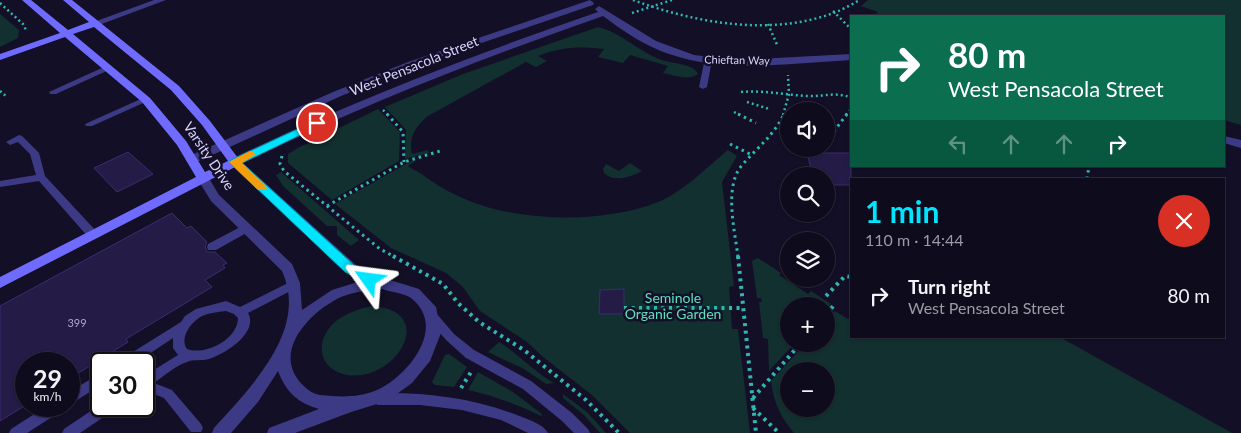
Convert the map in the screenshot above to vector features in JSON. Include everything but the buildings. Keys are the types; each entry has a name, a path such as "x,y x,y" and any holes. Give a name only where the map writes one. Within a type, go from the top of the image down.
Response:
{"main road":[{"name":"Varsity Drive","path":"26,0 146,100 163,119 192,158 203,178"},
{"name":"Varsity Drive","path":"67,0 175,88 235,162"},
{"path":"0,57 96,23"},
{"name":"West Pensacola Street","path":"0,283 235,162"}],"street":[{"path":"96,23 162,0"},
{"name":"Chieftan Way","path":"588,1 653,44 688,57 754,62 850,57"},
{"name":"West Pensacola Street","path":"192,158 411,64 588,1"},
{"name":"West Pensacola Street","path":"235,162 341,112 415,80 472,58 604,13"},
{"path":"1225,138 1241,144"},
{"name":"Varsity Drive","path":"235,162 350,268 369,280 382,284"},
{"name":"Varsity Drive","path":"203,178 211,193 287,268 294,284"},
{"path":"294,284 294,310 285,371 292,385 302,395 325,404 341,405 364,401"},
{"path":"220,433 252,397 304,316 322,301 347,289 366,285 382,284 402,287 418,295 429,308 434,334 421,364 399,385 364,401 275,433"}],"lane":[{"path":"703,87 708,60"},
{"path":"53,92 107,69"},
{"path":"89,124 146,100"},
{"path":"10,142 19,138 34,153 40,177 93,235"},
{"path":"0,184 40,177"},
{"path":"212,247 246,228"},
{"path":"240,312 294,284"},
{"path":"142,352 185,324 196,314 216,307 235,308 244,318 244,326 232,343 210,355 198,357 187,355 178,345 178,338 185,324"},
{"path":"432,316 450,337 470,354 527,385 567,417 583,433"},
{"path":"155,377 187,355"},
{"path":"155,389 168,394 196,428"},
{"path":"364,401 400,398 419,399 480,408 524,423 541,433"},
{"path":"16,433 41,417"},
{"path":"69,433 93,417"}],"path":[{"path":"633,0 678,16 714,22 768,24 800,21 833,12 860,0"},
{"path":"627,15 672,0"},
{"path":"0,3 23,24 26,30"},
{"path":"833,12 850,28"},
{"path":"768,24 781,52"},
{"path":"756,433 731,188 740,168 778,126 785,113 790,86 786,69"},
{"path":"741,92 758,90 811,96 839,94 850,98"},
{"path":"0,91 6,96"},
{"path":"746,102 769,109"},
{"path":"387,105 381,107 404,132 404,162"},
{"path":"835,130 850,110"},
{"path":"734,112 756,123"},
{"path":"730,144 752,156"},
{"path":"327,206 404,162 440,151"},
{"path":"288,152 279,161 280,166 327,206 380,250 443,284 458,303 479,322 524,350 586,400 619,433"},
{"path":"826,296 845,276 850,277"},
{"path":"624,308 743,308"},
{"path":"752,398 793,352"},
{"path":"458,393 472,369"},
{"path":"752,408 779,433"}],"green space":[{"path":"868,0 1241,0 1241,125 1225,120 1225,15 875,15 878,12 861,6"},
{"path":"0,14 19,30 18,38 0,47"},
{"path":"598,27 615,34 654,57 687,66 698,74 685,77 663,73 668,66 630,55 623,63 598,57 604,49 571,48 546,53 538,56 547,61 536,67 526,62 428,116 414,132 411,148 412,154 428,150 429,153 405,159 406,130 385,107 463,74"},
{"path":"378,109 400,132 399,161 332,200 288,163 288,154 298,148"},
{"name":"Seminole Organic Garden","path":"728,150 737,156 722,182 734,286 729,287 732,329 738,329 750,433 630,433 592,395 543,357 527,342 480,311 463,287 446,273 391,248 335,204 413,160 415,161 408,166 441,187 470,201 501,211 546,217 593,216 617,213 638,209 667,198 686,186"},
{"path":"630,163 642,171 628,177 618,178 613,178 604,173 603,169 606,164 619,171"},
{"path":"281,172 359,240 351,246 337,235 337,226 327,226 283,186 276,175"},
{"path":"758,258 780,272 780,287 797,287 808,294 811,291 820,297 780,297 780,352 787,352 769,371 768,339 763,338 759,302 762,302 761,298 757,298 752,261"},
{"path":"371,306 392,310 403,320 407,332 403,345 394,358 381,368 365,374 347,375 337,372 330,367 322,353 324,337 340,318"},
{"path":"835,311 848,319 850,317 850,338 1062,338 1232,433 794,433 783,417 835,417 835,362 788,362 798,352 835,352"},
{"path":"499,342 554,383 546,384 524,369 488,352"},
{"path":"449,354 467,367 454,387 435,385 432,382 445,355"},
{"path":"780,371 780,412 778,409 771,381"},
{"path":"478,372 513,392 542,414 541,416 505,401 468,390"},
{"path":"563,394 587,412 606,433 600,433 584,415 563,398"}],"slow traffic":[{"path":"250,155 235,162 261,188"}],"route":[{"path":"317,123 235,162 350,268 369,280"}]}
